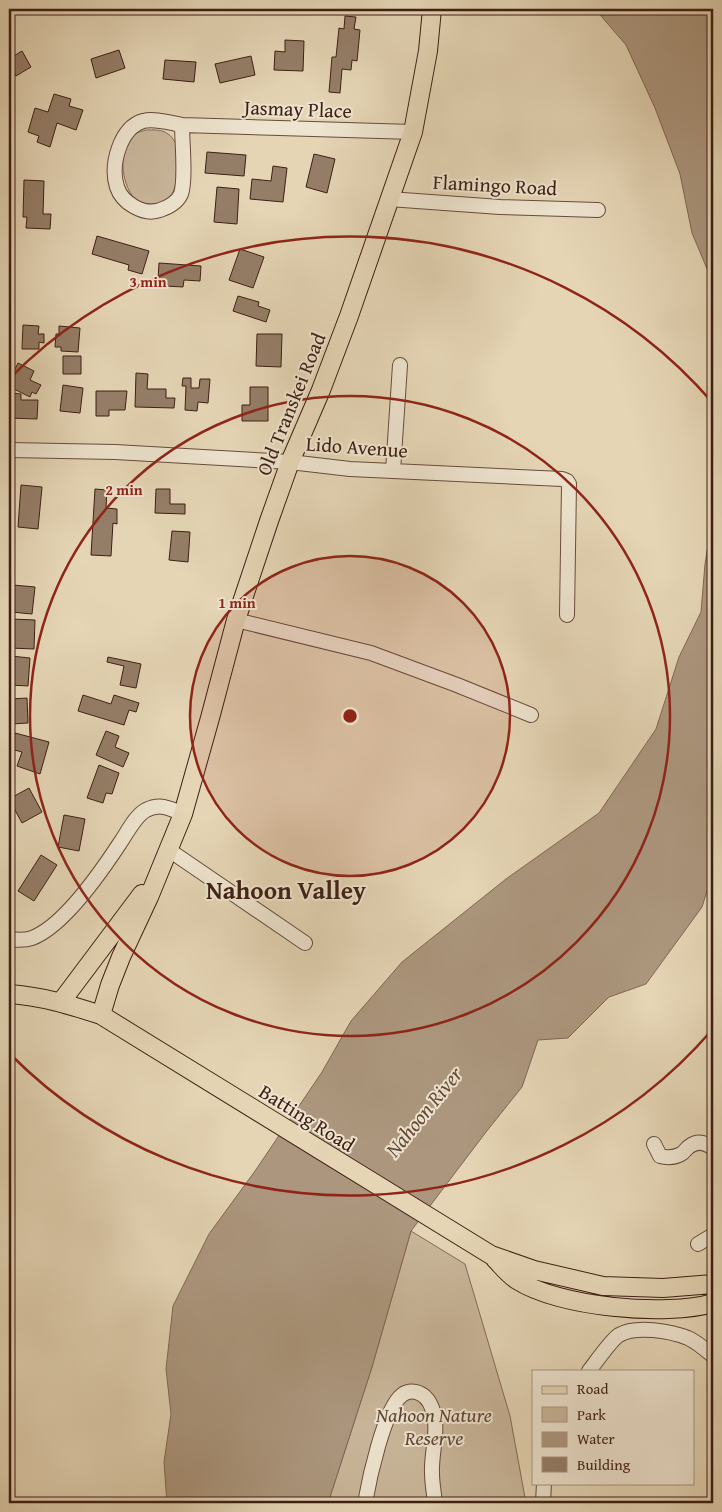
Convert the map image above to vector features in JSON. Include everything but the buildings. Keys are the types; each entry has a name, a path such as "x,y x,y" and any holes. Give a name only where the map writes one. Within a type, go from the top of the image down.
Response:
{"main road":[{"name":"Old Transkei Road","path":"101,1015 110,985 169,850 182,814 236,620 290,462 332,362 413,132 428,50 432,9"},
{"name":"Old Transkei Road","path":"62,1002 158,874"},
{"path":"9,994 62,1002 101,1015"},
{"name":"Batting Road","path":"101,1015 491,1255 534,1270 603,1286 663,1288 713,1284"},
{"name":"Batting Road","path":"491,1255 516,1280 532,1288 583,1303 665,1310 713,1304"}],"street":[{"name":"Jasmay Place","path":"182,125 183,186 178,199 169,207 156,212 143,211 125,199 117,187 116,167 122,140 132,126 146,121 182,125 413,132"},
{"name":"Flamingo Road","path":"389,199 500,207 598,210"},
{"path":"393,471 400,366"},
{"name":"Lido Avenue","path":"9,450 115,452 290,462 393,471 562,479 568,484 567,615"},
{"path":"236,620 371,653 458,685 531,715"},
{"path":"9,939 23,940 39,934 54,924 72,907 112,856 142,813 160,806 173,809 182,814"},
{"path":"169,850 305,943"},
{"path":"654,1144 660,1156 670,1158 682,1154 691,1145 699,1142 708,1144 713,1148"},
{"path":"698,1244 713,1235"},
{"path":"590,1370 617,1336 625,1332 656,1330 688,1338 713,1356"},
{"path":"366,1503 372,1468 391,1410 400,1397 416,1392 425,1397 434,1415 432,1472 434,1503"},
{"path":"543,1503 544,1484"}],"green space":[{"path":"146,130 166,132 173,139 178,150 177,176 172,194 164,201 154,204 143,203 134,198 125,180 123,171 126,147 135,134"},
{"name":"Nahoon Nature Reserve","path":"411,1231 465,1264 510,1416 526,1503 328,1503 372,1367"}],"water":[{"path":"595,9 713,9 713,283 692,233 680,174 655,108 626,45"},
{"name":"Nahoon River","path":"713,514 713,872 702,907 646,984 609,997 568,1038 538,1040 522,1087 411,1231 372,1367 328,1503 167,1503 164,1462 171,1414 166,1369 173,1306 209,1234 255,1171 322,1072 351,1021 402,962 506,879 599,813 656,729 679,657 701,612 705,564"}],"district":[{"name":"Nahoon Valley","path":"286,890"}]}
